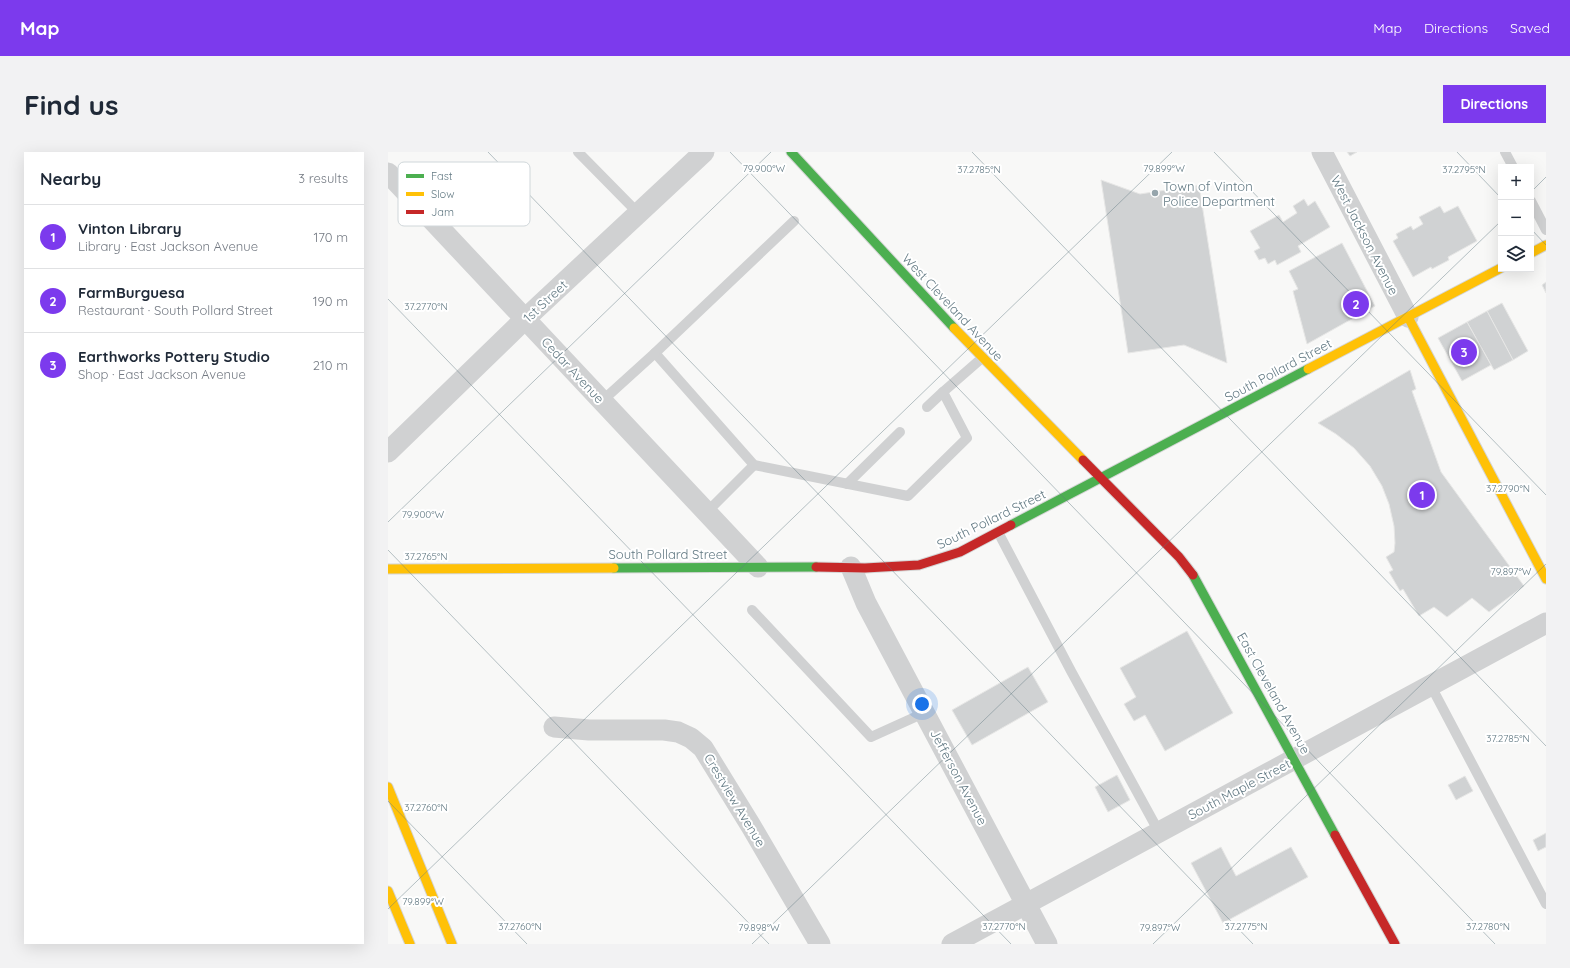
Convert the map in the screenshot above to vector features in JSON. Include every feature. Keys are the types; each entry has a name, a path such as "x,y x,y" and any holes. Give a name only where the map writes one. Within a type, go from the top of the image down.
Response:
{"main road":[{"name":"West Cleveland Avenue","path":"791,152 982,358 1099,478"},
{"path":"1534,251 1546,245"},
{"name":"South Pollard Street","path":"388,569 758,567 865,568 919,565 960,552 1498,270"},
{"path":"1408,317 1546,579"},
{"name":"East Cleveland Avenue","path":"1099,478 1179,557 1193,574 1395,944"},
{"path":"388,786 452,944"},
{"path":"388,890 410,944"}],"street":[{"name":"1st Street","path":"388,452 525,319 704,152"},
{"name":"West Jackson Avenue","path":"1322,152 1408,317"},
{"name":"Cedar Avenue","path":"388,173 398,184"},
{"name":"Cedar Avenue","path":"438,226 758,567"},
{"name":"Jefferson Avenue","path":"850,567 866,603 1047,944"},
{"name":"South Maple Street","path":"952,944 1546,623"},
{"name":"Crestview Avenue","path":"554,727 589,730 664,730 678,732 690,738 703,748 751,826 820,944"}],"lane":[{"path":"578,152 639,214"},
{"path":"1505,152 1511,164"},
{"path":"1534,207 1546,230"},
{"path":"602,401 794,221"},
{"path":"655,352 754,465 908,496 967,438 943,392"},
{"path":"927,407 982,358"},
{"path":"847,484 900,432"},
{"path":"707,512 754,465"},
{"path":"998,532 1070,671 1159,832"},
{"path":"752,610 871,737 924,713"},
{"path":"1431,686 1546,904"}],"building":[{"path":"1347,152 1357,152 1350,156"},
{"path":"1101,180 1140,194 1199,185 1227,363 1184,345 1128,353"},
{"path":"1304,199 1308,206 1315,201 1330,227 1298,246 1301,252 1277,265 1275,260 1268,264 1265,258 1259,260 1254,251 1260,248 1250,231 1279,215 1283,222 1297,213 1293,206"},
{"path":"1440,206 1444,213 1458,206 1477,241 1448,257 1449,260 1432,269 1431,267 1413,277 1393,241 1398,238 1396,234 1411,226 1413,230 1423,224 1419,217"},
{"path":"1342,243 1375,306 1307,344 1293,291 1298,289 1289,271"},
{"path":"1546,282 1546,293 1542,285"},
{"path":"1502,303 1528,351 1513,360 1487,311"},
{"path":"1487,311 1513,360 1494,370 1467,322"},
{"path":"1467,322 1491,365 1462,381 1438,338"},
{"path":"1410,370 1416,389 1412,391 1441,472 1524,586 1489,612 1472,598 1447,617 1434,607 1419,616 1403,589 1400,591 1389,572 1393,570 1386,557 1394,552 1394,526 1389,504 1382,486 1370,466 1354,448 1336,434 1318,423"},
{"path":"1187,631 1233,713 1165,751 1145,715 1134,721 1124,704 1136,697 1120,668"},
{"path":"1028,667 1048,702 972,745 952,710"},
{"path":"1117,775 1130,800 1108,812 1095,787"},
{"path":"1465,776 1473,791 1456,800 1448,785"},
{"path":"1546,833 1546,847 1538,851 1533,840"},
{"path":"1221,847 1236,876 1291,847 1308,877 1223,923 1191,863"}],"traffic: fast":[{"path":"791,152 954,328"},
{"path":"1011,525 1308,369"},
{"path":"614,568 816,567"},
{"path":"1193,575 1335,835"}],"traffic: slow":[{"path":"1534,251 1546,245"},
{"path":"1308,369 1498,270"},
{"path":"1408,317 1546,579"},
{"path":"954,328 1083,460"},
{"path":"388,569 614,568"},
{"path":"388,787 452,944"},
{"path":"388,891 410,944"}],"traffic: jam":[{"path":"1083,460 1179,557 1193,575"},
{"path":"816,567 865,568 919,565 960,552 1011,525"},
{"path":"1335,835 1395,944"}],"place":[{"name":"Town of Vinton Police Department","path":"1155,193"},
{"name":"FarmBurguesa","path":"1356,304"},
{"name":"Earthworks Pottery Studio","path":"1464,352"},
{"name":"Vinton Library","path":"1422,495"}]}
